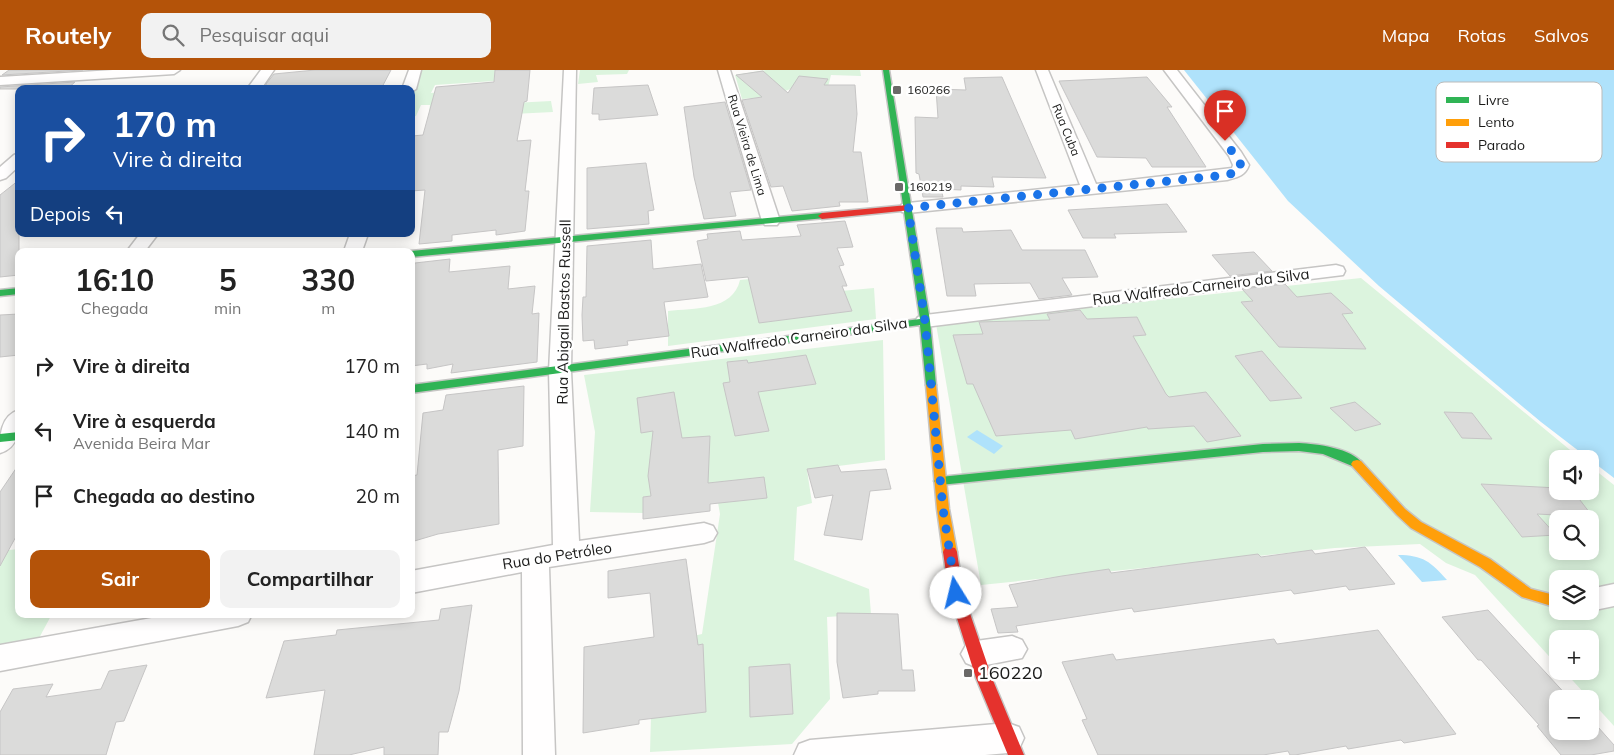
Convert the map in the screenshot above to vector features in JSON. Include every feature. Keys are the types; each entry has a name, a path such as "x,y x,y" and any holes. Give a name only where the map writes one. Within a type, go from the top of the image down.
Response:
{"main road":[{"path":"886,70 925,321 940,482 956,593 976,654 1012,747"},
{"path":"415,254 908,208"},
{"path":"0,292 15,291"},
{"name":"Rua Walfredo Carneiro da Silva","path":"415,389 560,371 925,321"},
{"path":"940,482 1263,448 1303,446 1328,449 1345,456 1361,468 1405,516 1429,534 1486,564 1506,582 1528,594 1549,600"}],"street":[{"path":"0,81 111,72 174,70"},
{"path":"257,85 268,70"},
{"path":"410,85 415,70"},
{"name":"Rua Abigail Bastos Russell","path":"566,553 560,371 570,70"},
{"name":"Rua Vieira de Lima","path":"724,70 771,221"},
{"name":"Rua Cuba","path":"1042,70 1090,189"},
{"path":"908,208 1227,175 1239,171 1241,165 1236,155 1170,70"},
{"path":"97,85 111,72"},
{"path":"0,175 15,162"},
{"path":"138,248 146,237"},
{"name":"Rua Walfredo Carneiro da Silva","path":"925,321 1336,271"},
{"path":"6,439 15,424"},
{"name":"Rua do Petróleo","path":"415,581 566,553 704,533"},
{"path":"535,559 539,755"},
{"path":"1599,598 1614,595"},
{"path":"0,658 216,618"},
{"path":"976,654 1012,649"},
{"path":"810,755 1012,747"}],"green space":[{"path":"421,70 495,70 494,81 435,85 431,93 440,92 428,120 430,105 421,105 415,116 415,88"},
{"path":"580,70 629,70 627,74 596,75 598,82 578,84"},
{"path":"766,70 860,70 861,76 831,75 828,87 797,87 766,97 742,99 735,75"},
{"path":"551,101 553,112 491,115 494,104"},
{"path":"759,278 763,298 874,288 876,319 668,346 668,311 700,308 721,303 736,290 740,280"},
{"path":"1361,278 1570,450 1549,450 1549,500 1599,500 1599,473 1614,485 1614,726 1599,710 1599,690 1581,690 1572,680 1599,680 1599,630 1549,630 1549,656 1475,575 1446,563 1420,544 1335,548 981,585 936,324"},
{"path":"883,340 885,460 807,470 812,503 797,507 794,560 869,589 871,614 827,617 830,699 792,744 650,752 653,645 702,634 720,514 715,485 643,497 643,513 590,512 595,432 584,375"},
{"path":"15,549 15,618 50,618 38,640 0,645 0,551"}],"water":[{"path":"1184,70 1614,70 1614,478 1599,466 1599,450 1578,450 1541,422 1379,286 1288,201"},
{"path":"977,430 1003,446 994,454 967,437"},
{"path":"1398,555 1414,556 1426,561 1436,568 1447,580 1422,582"}],"building":[{"path":"9,70 83,70 2,75"},
{"path":"315,70 391,70 383,85 266,85 274,74"},
{"path":"495,70 530,70 527,101 524,102 517,141 531,140 525,191 529,191 525,231 496,235 496,230 452,235 452,241 419,244 425,190 415,191 415,136 423,135 436,87 494,82"},
{"path":"763,71 788,93 799,76 828,79 824,85 855,85 857,114 853,152 861,152 868,202 839,202 840,206 792,211 783,186 771,187 742,100 762,97 736,75"},
{"path":"1002,77 1046,178 992,177 994,187 961,186 961,190 941,189 943,197 923,197 919,174 916,173 915,117 938,118 936,89 966,90 964,78"},
{"path":"1147,77 1172,107 1167,107 1206,167 1152,167 1146,158 1097,157 1059,81"},
{"path":"75,82 72,85 30,85"},
{"path":"648,85 658,115 599,120 599,114 592,114 594,88"},
{"path":"15,86 15,89 0,89 0,87"},
{"path":"725,102 751,190 730,192 736,216 704,219 694,177 684,107"},
{"path":"646,163 654,210 648,211 649,224 587,229 587,168"},
{"path":"15,183 15,237 19,237 19,248 15,248 15,275 0,277 0,195"},
{"path":"1167,204 1187,232 1114,234 1116,238 1083,238 1068,210"},
{"path":"845,221 853,247 837,248 844,265 839,266 847,286 842,286 852,311 759,323 748,277 706,281 697,241 708,239 707,234 740,231 742,240 801,236 797,225"},
{"path":"936,228 962,228 963,232 1011,230 1022,250 1085,250 1098,277 1062,278 1072,295 1039,299 1030,283 974,284 976,296 947,296"},
{"path":"651,240 653,269 701,264 708,297 664,302 669,336 627,341 628,345 595,349 594,340 583,341 582,315 583,297 586,297 587,246"},
{"path":"1254,252 1272,271 1230,276 1212,255"},
{"path":"450,259 449,272 510,266 508,289 535,286 532,314 539,313 537,362 451,373 453,364 427,369 427,364 415,366 415,263"},
{"path":"1285,284 1297,297 1331,293 1353,313 1342,314 1366,349 1279,347 1241,302 1253,301 1242,289"},
{"path":"1080,310 1087,319 1137,317 1146,335 1133,336 1166,394 1169,397 1206,392 1241,436 1207,442 1194,426 1148,429 1147,427 1075,439 1071,430 996,436 973,384 967,384 953,335 983,334 979,322 1050,320 1047,314"},
{"path":"15,314 15,355 0,357 0,315"},
{"path":"1262,351 1302,398 1270,401 1235,356"},
{"path":"806,355 816,384 758,392 769,431 735,436 723,383 730,382 727,362 747,360 748,363"},
{"path":"524,386 523,446 498,450 499,524 438,534 415,541 415,475 417,475 423,413 443,410 446,395"},
{"path":"674,392 682,438 710,436 708,483 764,477 767,498 710,504 710,511 643,519 643,497 651,496 648,476 653,431 641,433 637,398"},
{"path":"1355,402 1381,424 1355,431 1330,408"},
{"path":"1444,412 1472,413 1492,439 1462,438"},
{"path":"838,465 841,472 886,469 891,489 870,491 862,540 824,535 833,495 815,498 807,469"},
{"path":"15,470 15,538 0,566 0,492"},
{"path":"1481,484 1549,488 1549,500 1580,500 1588,510 1549,510 1549,515 1537,514 1549,527 1549,535 1522,537"},
{"path":"1365,547 1395,584 1349,590 1346,586 1294,594 1291,590 1134,612 1132,608 1016,626 1018,632 998,633 991,609 1018,607 1009,585 1062,576 1109,569 1111,573 1258,554 1261,557 1312,550 1315,554"},
{"path":"686,559 698,645 703,644 706,712 639,720 639,724 583,733 584,647 654,637 650,593 608,598 608,571"},
{"path":"472,605 459,691 448,732 439,732 438,755 384,755 384,747 349,755 314,755 325,690 266,698 284,641 336,635 337,630 439,620 441,609"},
{"path":"1488,610 1549,676 1549,680 1552,680 1562,690 1549,690 1549,740 1599,740 1599,728 1614,745 1614,751 1591,755 1561,755 1537,726 1539,725 1481,660 1478,660 1442,617"},
{"path":"837,613 898,614 902,670 913,670 915,691 878,691 878,694 843,698 837,662"},
{"path":"1378,630 1456,734 1404,743 1401,740 1348,749 1346,746 1295,755 1290,755 1288,751 1263,755 1098,755 1082,720 1087,719 1062,662 1113,654 1116,660 1274,639 1277,644"},
{"path":"790,664 793,714 750,717 749,667"},
{"path":"147,665 124,721 116,722 106,755 0,755 0,712 13,689 53,684 46,697 101,689 109,671"}],"traffic: fast":[{"path":"886,70 925,321 931,385"},
{"path":"415,254 822,216"},
{"path":"0,293 15,291"},
{"path":"415,388 925,321"},
{"path":"0,438 15,436"},
{"path":"940,481 1263,448 1312,448 1335,453 1357,464"}],"traffic: slow":[{"path":"931,385 943,509 950,552"},
{"path":"1357,464 1401,512 1416,525 1485,563 1527,593 1549,599"}],"traffic: jam":[{"path":"822,216 908,208"},
{"path":"950,552 956,593 984,678 1016,755"}],"place":[{"name":"160266","path":"897,90"},
{"name":"160219","path":"899,187"},
{"name":"160220","path":"968,673"}],"route":[{"path":"956,593 943,509 925,321 908,208 1227,175 1239,171 1241,165 1225,141"}]}
